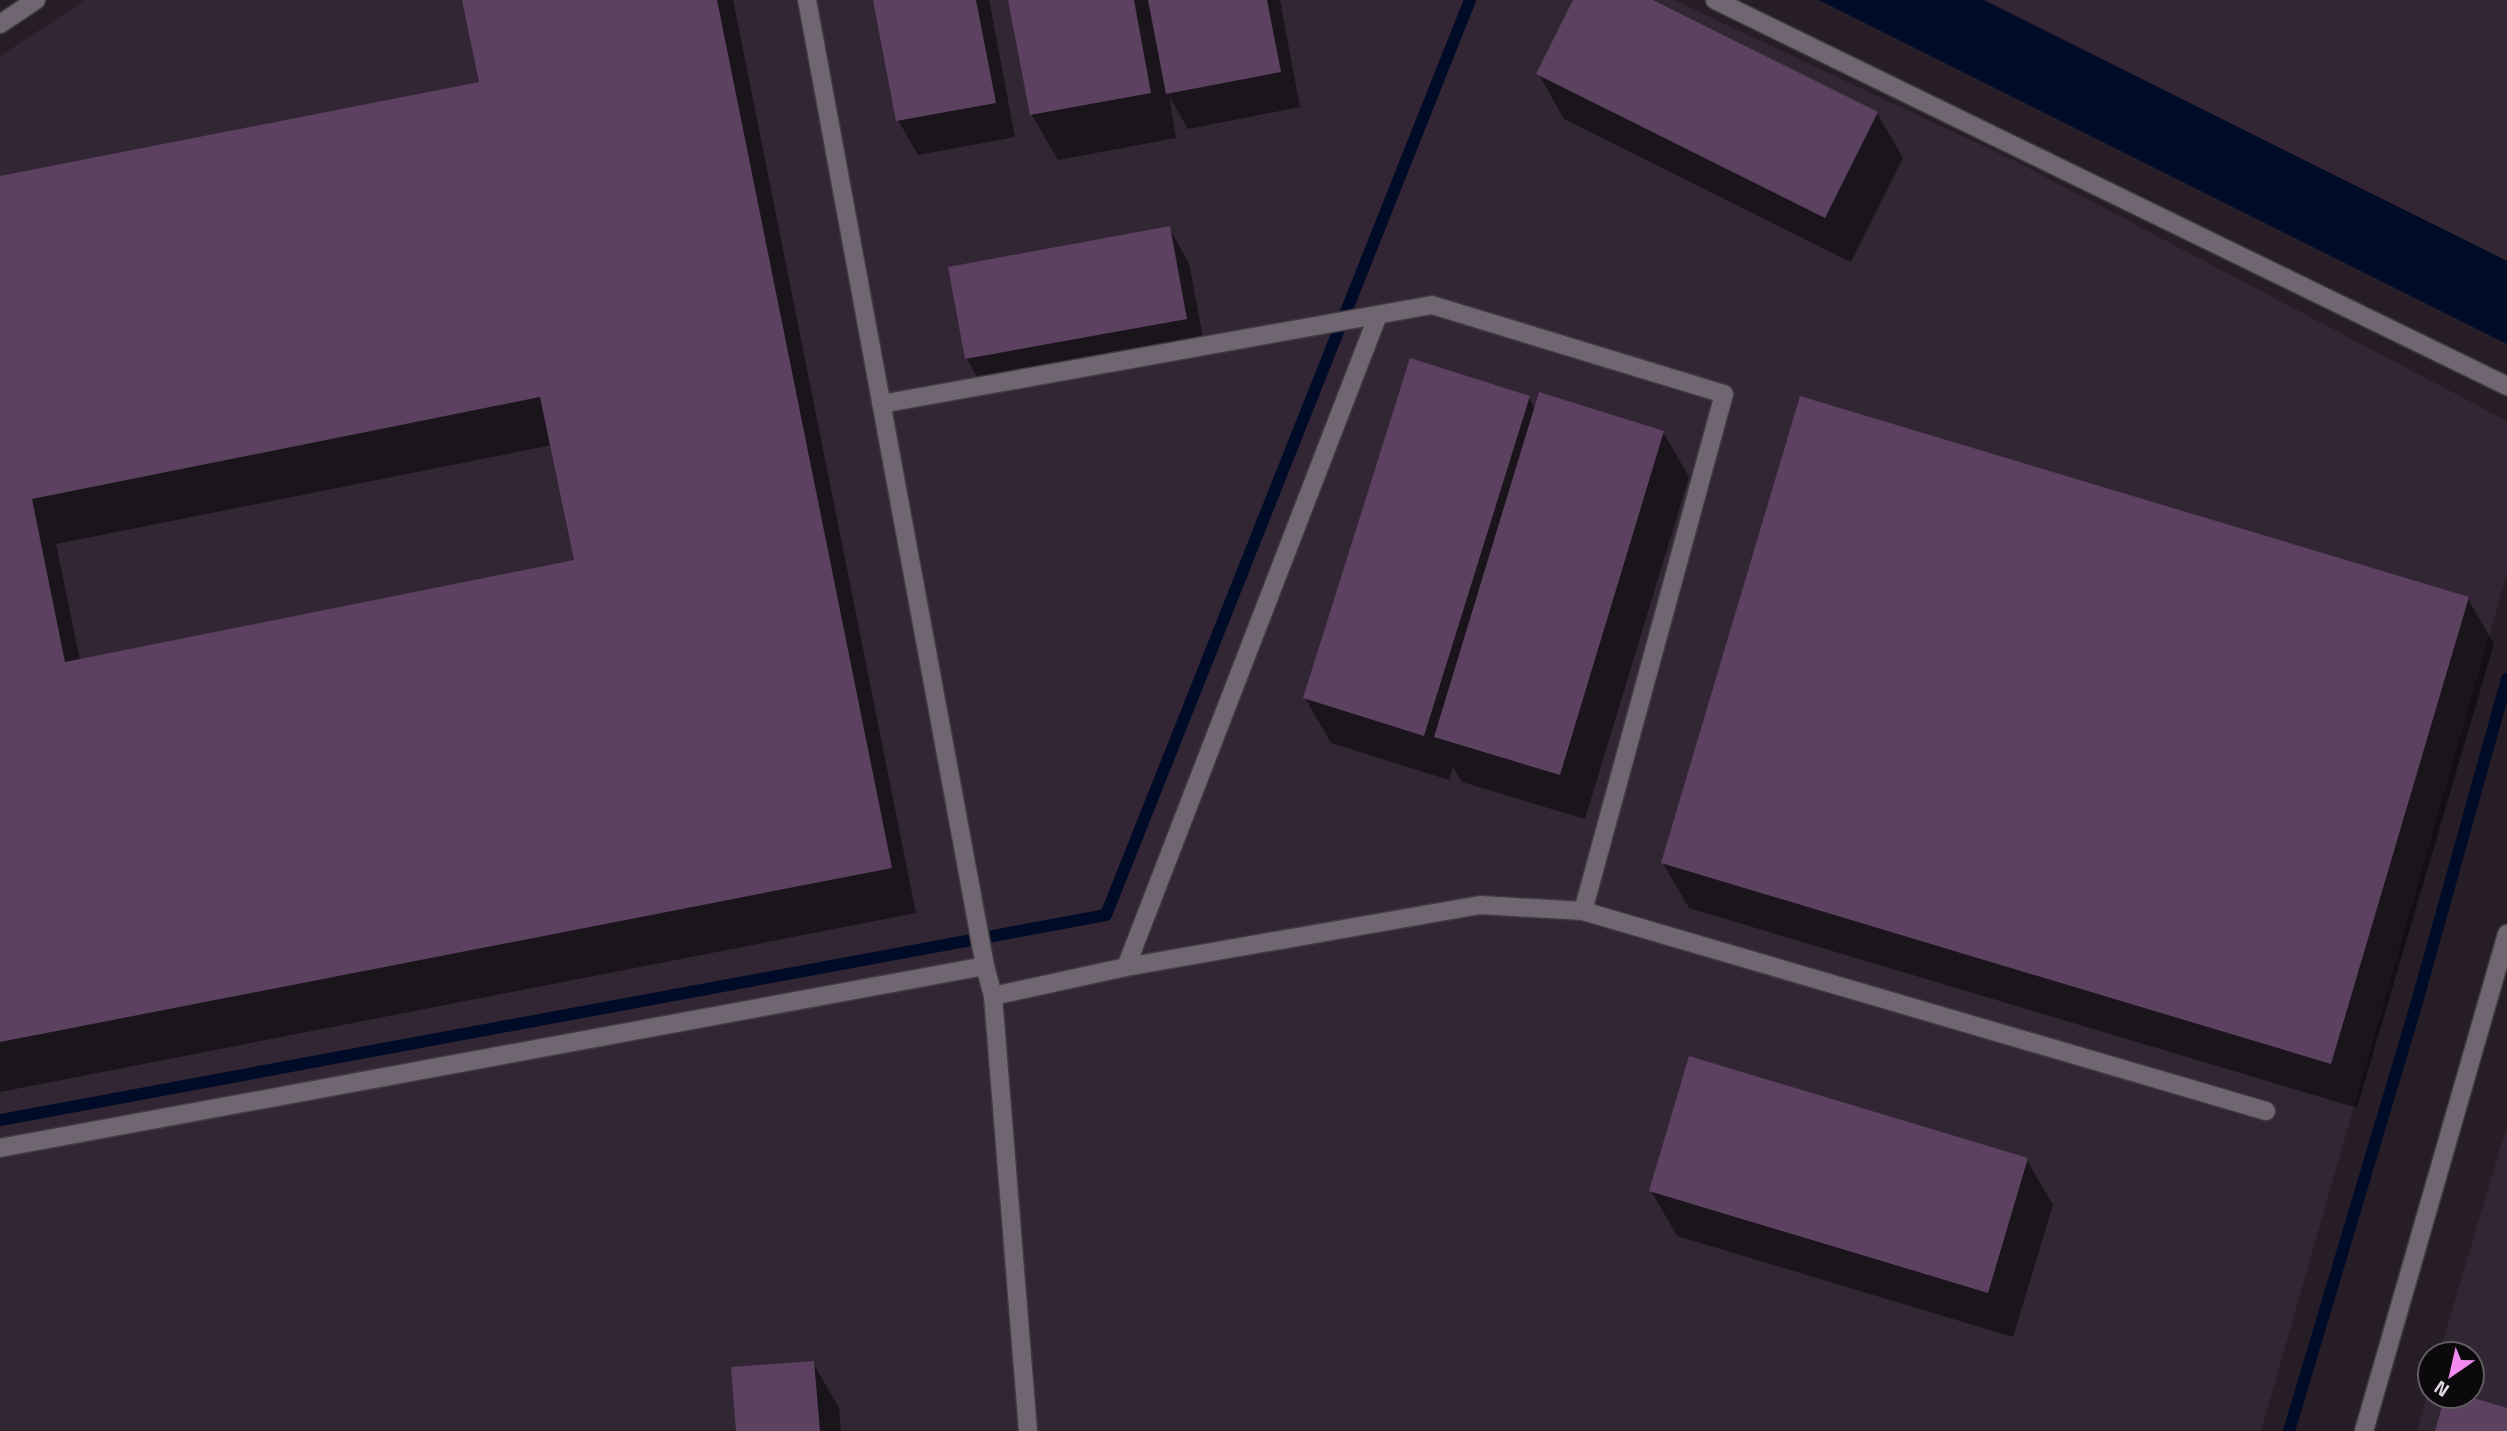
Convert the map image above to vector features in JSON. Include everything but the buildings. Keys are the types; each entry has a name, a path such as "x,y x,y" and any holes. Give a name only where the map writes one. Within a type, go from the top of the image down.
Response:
{"street":[{"path":"0,24 36,0"},
{"path":"807,0 985,966 993,996 1028,1431"},
{"path":"1714,0 2507,386"},
{"path":"881,404 1432,305 1724,394 1584,911"},
{"path":"1126,967 1378,315"},
{"path":"993,996 1126,967 1480,905 1584,911 2266,1111"},
{"path":"2364,1431 2507,934"},
{"path":"0,1148 985,966"}],"shaded area":[{"path":"85,0 1674,0 2017,162 2507,421 2507,573 2261,1431 0,1431 0,56"},
{"path":"1985,0 2507,0 2507,262"},
{"path":"2507,1125 2507,1431 2417,1431 2423,1410 2486,1410 2486,1340 2443,1340"}],"water":[{"path":"1819,0 1983,0 2507,261 2507,344"}],"waterway":[{"path":"0,1120 1106,915 1470,0"},
{"path":"2289,1431 2415,1009 2507,679"}]}
